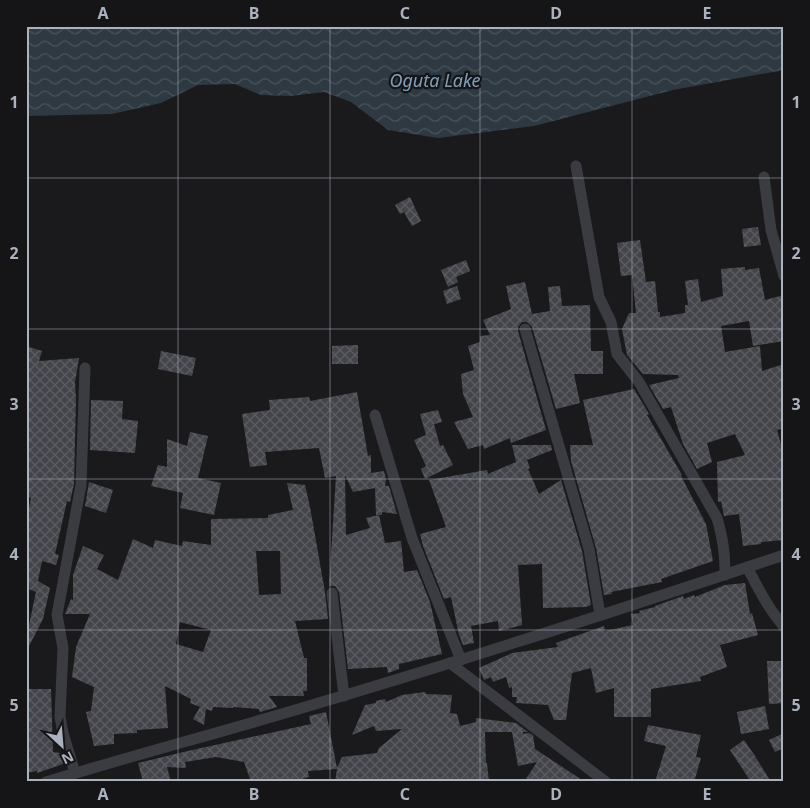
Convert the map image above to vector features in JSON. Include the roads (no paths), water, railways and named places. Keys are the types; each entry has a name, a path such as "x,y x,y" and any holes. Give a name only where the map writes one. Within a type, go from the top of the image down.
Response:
{"street":[{"path":"576,166 599,297 611,322 617,354 639,382 717,518 725,554 725,574"},
{"path":"764,176 771,230 784,276"},
{"path":"525,328 589,548 600,615"},
{"path":"76,773 63,733 60,717 63,648 57,615 81,485 85,368"},
{"path":"375,415 412,538 455,662 606,782"},
{"path":"46,782 455,662 784,555"},
{"path":"747,567 763,598 784,627"},
{"path":"332,593 344,696"}],"water":[{"name":"Oguta Lake","path":"26,26 784,26 784,70 673,90 534,126 438,138 388,130 351,102 324,92 290,96 261,95 235,84 198,85 161,103 112,114 26,116"}]}
